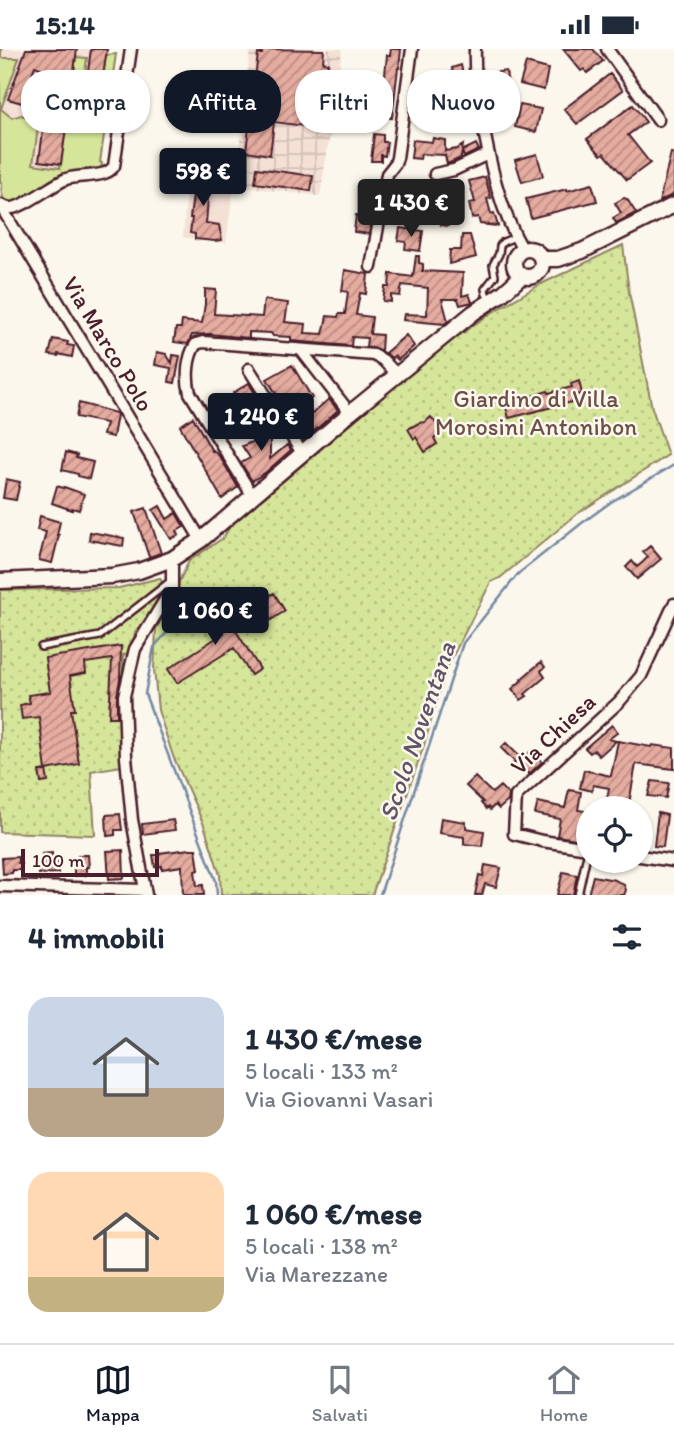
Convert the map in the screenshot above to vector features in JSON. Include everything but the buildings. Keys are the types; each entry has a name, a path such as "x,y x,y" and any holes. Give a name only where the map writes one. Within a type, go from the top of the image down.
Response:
{"street":[{"path":"0,205 11,208 19,206 71,177 111,171 114,166 131,49"},
{"path":"371,267 387,174 397,158 412,49"},
{"path":"475,49 474,71 488,154 505,212 523,250"},
{"path":"607,49 658,120"},
{"path":"435,174 454,170 488,154"},
{"name":"Via Marco Polo","path":"0,205 201,540"},
{"path":"542,259 558,259 582,251 674,205"},
{"path":"0,581 112,576 139,571 172,559 201,540 248,489 302,453 473,313 523,277 532,277 540,272 542,259 532,249 523,250 516,256 515,270 523,277"},
{"path":"248,489 190,393 187,376 195,344 203,342 374,355 383,360 397,375"},
{"path":"301,350 349,413"},
{"path":"248,369 302,453"},
{"path":"0,886 145,892 131,808 124,696 135,649 172,588 172,559"},
{"name":"Via Chiesa","path":"576,847 514,834 516,796 619,702 641,676 674,604"},
{"path":"653,858 674,861"}],"lane":[{"path":"493,300 486,294 485,289 495,276 493,265 503,242 515,237"},
{"path":"41,647 100,636 172,580"},
{"path":"578,895 583,873"}],"shaded area":[{"path":"0,49 107,49 107,54 116,54 114,70 21,70 21,133 104,133 102,163 58,177 16,203 2,200"},
{"path":"250,49 342,49 339,70 295,70 295,133 330,133 320,196 235,186 241,133 281,133 281,70 248,70"},
{"path":"194,156 237,162 226,243 183,237 187,185"}],"green space":[{"path":"1,49 1,58 19,58 1,109 12,118 21,115 21,133 37,133 33,164 60,168 65,133 104,133 101,169 66,175 16,203 4,199 0,181"},
{"path":"116,54 114,70 104,70 106,55"},
{"path":"76,57 87,58 85,70 74,70"},
{"name":"Giardino di Villa Morosini Antonibon","path":"623,245 629,292 652,408 668,455 577,514 500,578 491,582 446,669 424,745 372,895 221,895 220,875 204,825 173,756 158,710 154,669 156,629 170,605 189,561 223,538 236,517 453,339 541,284"},
{"path":"160,578 166,591 135,633 132,652 123,655 119,724 122,766 91,771 95,835 0,832 0,590 119,588"}],"waterway":[{"name":"Scolo Noventana","path":"380,895 463,643 518,574 611,502 674,465"},
{"name":"Scolo Noventana","path":"194,602 154,647 145,694 216,881 217,895"}]}
